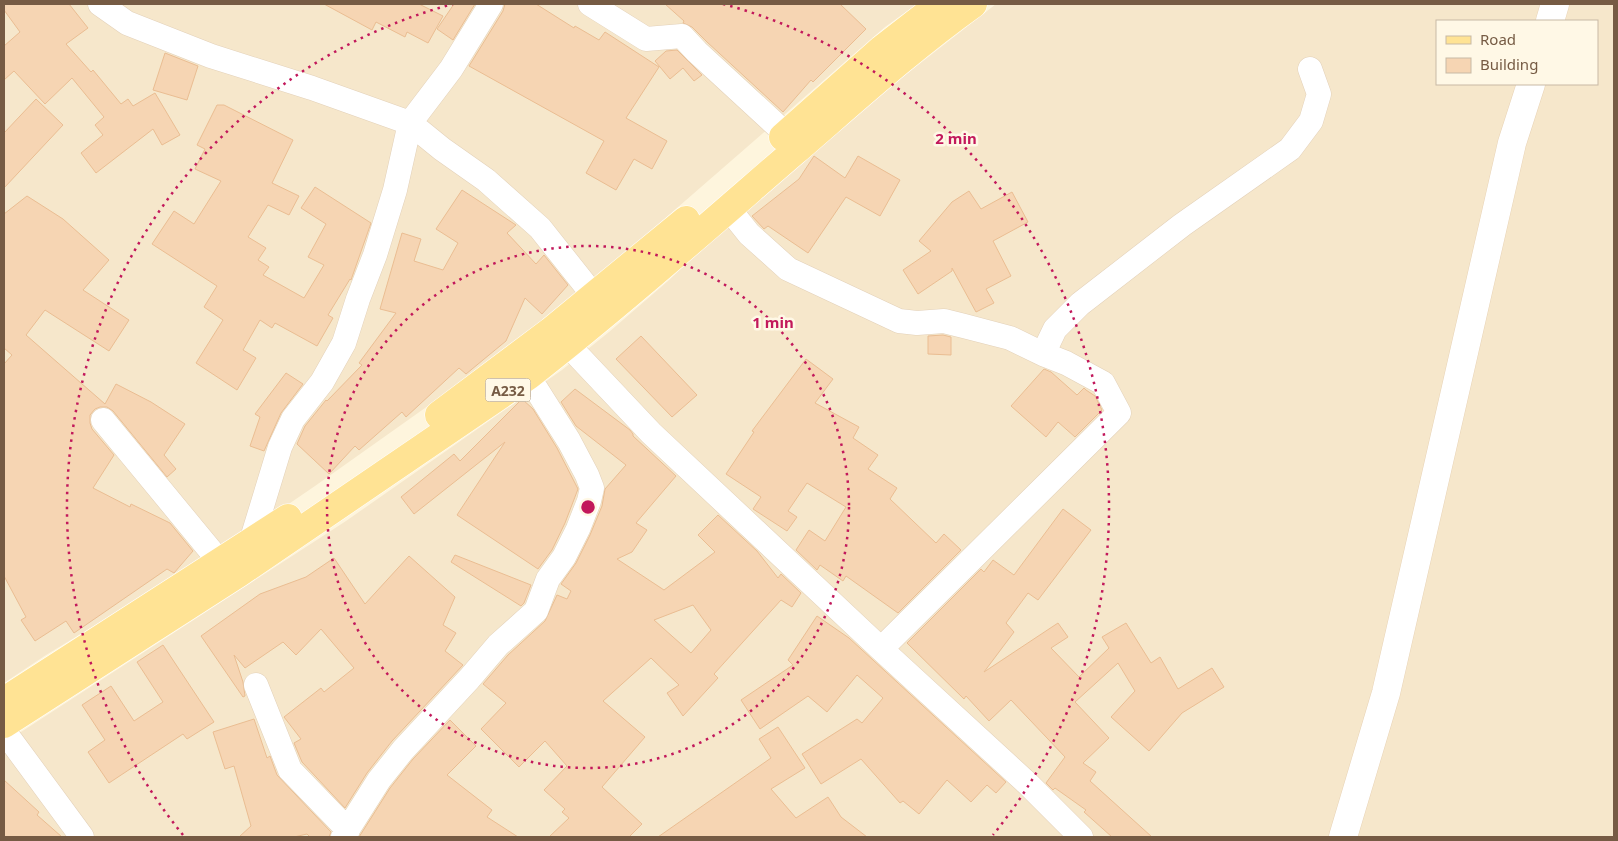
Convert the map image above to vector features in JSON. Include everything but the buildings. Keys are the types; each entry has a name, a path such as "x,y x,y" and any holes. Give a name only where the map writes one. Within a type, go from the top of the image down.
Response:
{"main road":[{"name":"A232","path":"4,724 232,578 528,376 594,296 748,168 882,50 940,4"},
{"name":"A232","path":"4,701 382,457 559,338 728,209 888,70 973,4"},
{"path":"1550,20 1555,4"},
{"path":"1343,837 1386,693 1512,143 1530,85"}],"street":[{"path":"100,4 127,23 210,56 312,88 410,123 442,149 486,180 540,228 594,296"},
{"path":"251,542 280,447 293,419 322,382 344,343 392,200 410,123 451,69 491,4"},
{"path":"590,4 646,38 682,36 786,134"},
{"path":"1043,354 1055,328 1080,304 1182,225 1290,149 1310,121 1319,94 1310,69"},
{"path":"728,209 749,234 788,269 899,321 917,323 944,322 1010,338 1066,363 1103,383 1119,413 880,649"},
{"path":"559,338 651,433 880,649 1028,784 1081,837"},
{"path":"256,685 290,770 345,834 379,780 403,750 498,645 536,611 548,579 564,557 578,529 592,488 569,441 528,376"},
{"path":"103,420 220,562"},
{"path":"4,731 82,837"}],"shaded area":[{"path":"4,4 917,4 885,27 608,268 480,369 239,538 46,655 4,683"},
{"path":"996,4 1614,4 1614,837 4,837 4,743 346,521 562,370 668,281 758,196 886,90"}]}
